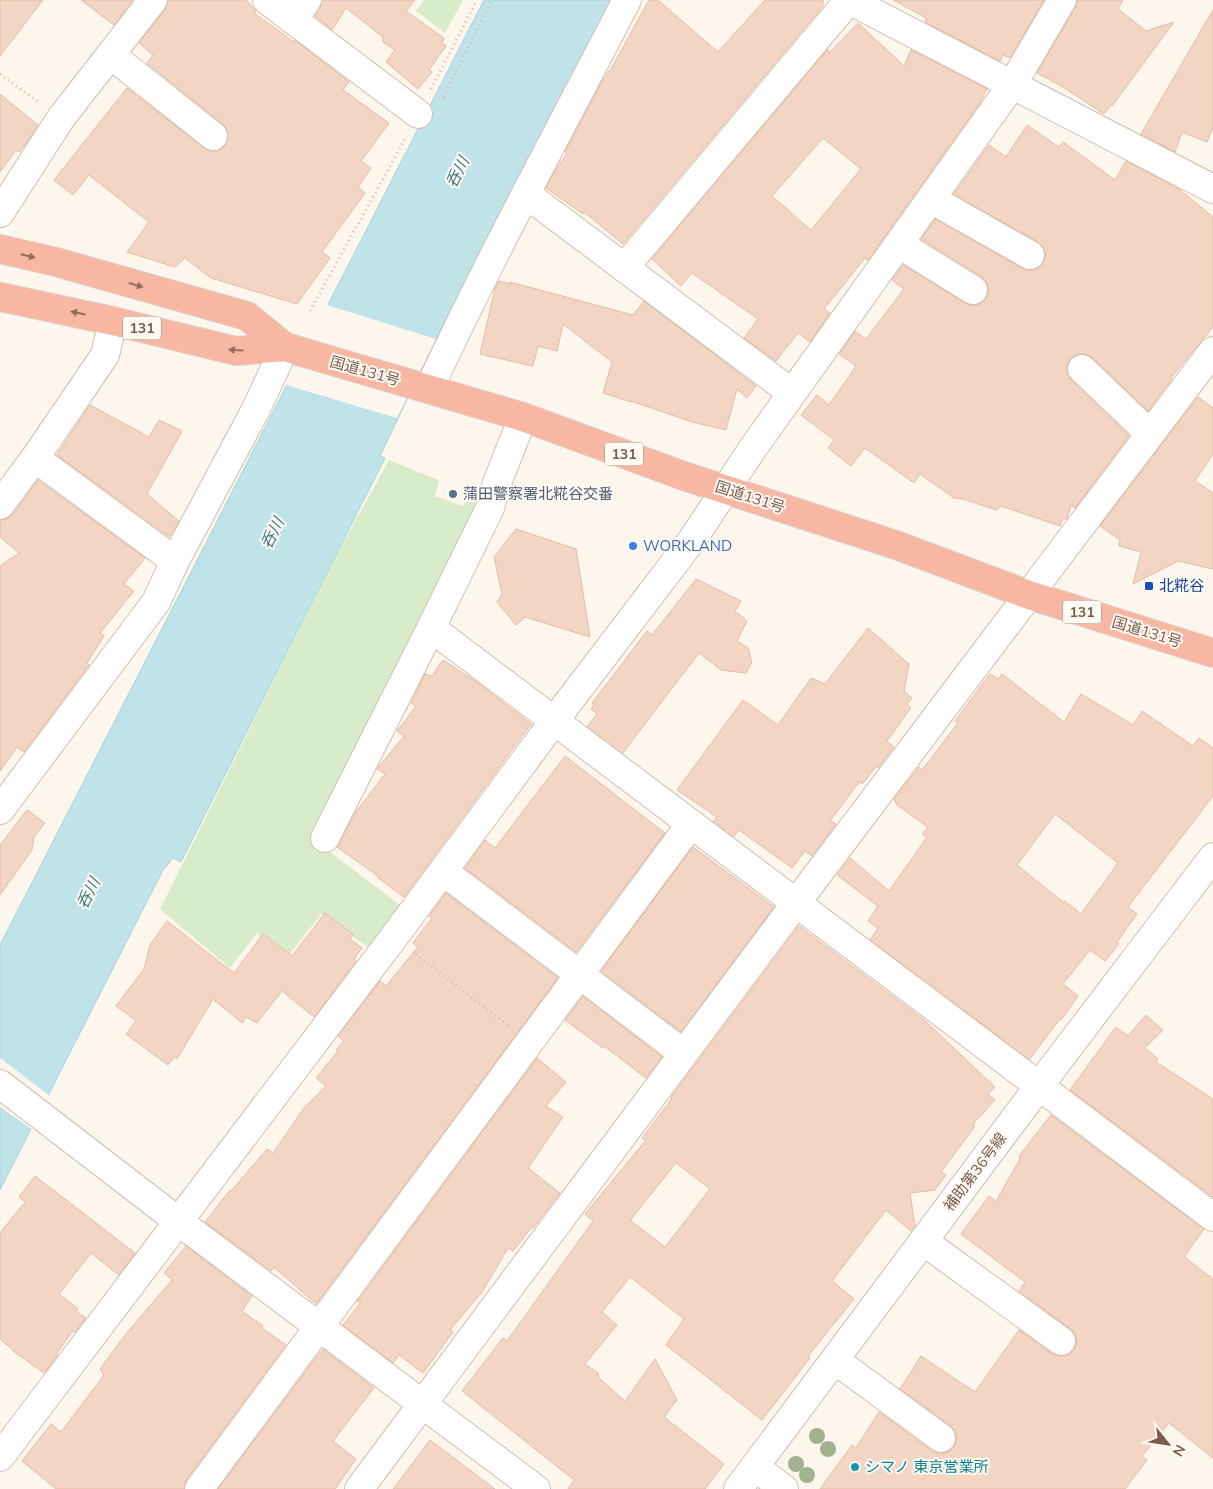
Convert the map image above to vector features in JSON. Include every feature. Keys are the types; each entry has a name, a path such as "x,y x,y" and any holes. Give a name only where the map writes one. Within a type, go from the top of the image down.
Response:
{"highway":[{"name":"国道131号","path":"0,249 56,262 247,316 294,350"},
{"name":"国道131号","path":"0,298 113,321 236,351 294,350 523,416 684,476 896,545 1029,595 1213,653"}],"street":[{"path":"0,213 61,118 153,0"},
{"path":"267,0 300,10 418,114"},
{"path":"421,387 456,332 627,0"},
{"path":"624,268 849,0 1213,189"},
{"path":"0,1457 692,540 753,448 1012,85 1062,0"},
{"path":"111,55 213,136"},
{"path":"526,194 792,394"},
{"path":"931,199 1030,255"},
{"path":"899,244 973,290"},
{"path":"0,505 35,458 105,355 113,321"},
{"path":"0,810 156,602 175,561 256,409 294,350"},
{"path":"359,1489 796,903 1213,351"},
{"path":"1082,369 1150,433"},
{"path":"325,838 490,508 497,484 523,416"},
{"path":"35,458 175,561"},
{"path":"431,628 796,903 859,953 1213,1217"},
{"path":"199,1489 690,825"},
{"name":"補助第36号線","path":"738,1489 1213,857"},
{"path":"443,871 684,1053"},
{"path":"0,1084 178,1221 536,1489"},
{"path":"923,1241 1052,1326"},
{"path":"835,1360 941,1438"},
{"path":"755,1467 784,1489"}],"path":[{"path":"310,311 418,114 477,0"},
{"path":"444,97 492,0"},
{"path":"0,74 61,118"},
{"path":"394,937 530,1043"}],"green space":[{"path":"424,0 463,0 445,33 416,11"},
{"path":"389,460 439,480 435,496 463,506 470,492 476,494 473,516 313,838 400,905 369,948 321,914 289,955 257,933 230,968 160,909 337,554"}],"water":[{"name":"呑川","path":"484,0 612,0 436,339 380,456 385,458 181,862 173,858 163,870 0,1190 0,945"}],"pier":[{"path":"327,305 436,339 397,418 286,385"},
{"path":"0,1058 50,1096 33,1130 0,1107"}],"building":[{"path":"0,0 43,0 0,56"},
{"path":"81,0 133,0 114,25"},
{"path":"168,0 246,0 256,11 254,13 294,42 295,40 349,82 343,90 389,123 361,161 371,168 358,187 365,193 322,252 330,258 297,304 211,278 185,258 175,267 127,252 149,222 89,175 73,195 54,180 127,88 204,148 210,151 218,151 225,145 228,138 227,130 223,124 147,63 153,55 139,43 165,10"},
{"path":"322,0 415,0 406,11 444,38 442,43 446,46 429,70 432,72 418,89 386,62 395,50 383,42 383,37 346,8 332,30 315,16 320,9"},
{"path":"649,0 658,0 718,52 765,0 823,0 823,6 623,244 584,212 583,214 546,188 567,154 565,152 604,78 611,69"},
{"path":"893,0 1044,0 1010,58 1003,55 1000,61 925,22 926,18"},
{"path":"1078,0 1123,0 1118,9 1146,31 1174,22 1112,106 1104,114 1063,87 1037,73"},
{"path":"1213,10 1213,127 1207,142 1182,132 1175,152 1141,134"},
{"path":"858,23 904,66 911,50 987,89 980,103 868,260 865,258 824,309 830,313 810,342 798,333 776,361 744,338 758,319 692,273 681,286 652,259 828,49 829,53","holes":["823,138 861,169 811,230 772,196"]},
{"path":"0,94 38,125 25,145 19,152 16,150 0,172"},
{"path":"1027,125 1059,147 1063,142 1115,180 1126,161 1179,189 1213,217 1213,327 1171,378 1148,411 1092,357 1078,354 1071,358 1067,365 1067,373 1071,380 1129,436 1075,508 1071,505 1067,519 1063,519 1060,526 1001,506 996,510 963,499 954,498 920,474 914,483 865,448 851,466 828,448 834,440 801,415 817,395 829,405 856,366 839,354 855,331 866,339 904,289 892,280 903,265 972,306 980,304 986,299 989,290 987,283 982,277 921,239 935,219 1023,269 1030,271 1037,269 1043,263 1046,254 1038,242 954,194 989,145 1006,157"},
{"path":"499,281 512,284 510,282 633,315 644,301 756,386 747,398 737,389 726,430 692,422 603,393 612,362 563,324 557,351 538,346 533,366 480,354 495,288"},
{"path":"1198,397 1213,408 1213,454 1195,481 1213,493 1213,569 1178,561 1133,584 1141,552 1119,546 1120,540 1100,526"},
{"path":"90,405 149,437 159,420 182,431 147,494 179,521 170,536 57,455"},
{"path":"38,480 145,558 124,584 134,591 100,633 104,636 87,663 89,665 24,752 17,747 0,771 0,566 19,553 0,537 0,520 7,519 13,514"},
{"path":"516,529 576,549 590,637 525,617 516,625 497,602 502,594 494,557"},
{"path":"696,579 741,601 735,611 747,621 737,641 748,648 752,662 746,673 721,670 699,653 622,754 587,727 597,714 591,709 594,705 592,703 647,631 652,635"},
{"path":"868,628 909,664 904,691 912,698 907,704 911,708 887,741 894,747 878,768 877,766 862,784 860,781 830,821 836,824 812,856 805,851 792,868 739,830 733,837 713,822 717,817 677,790 743,700 778,725 811,678 825,684"},
{"path":"443,660 475,681 531,724 404,897 337,847 355,813 385,774 377,769 404,736 397,731 416,706 411,703 425,674 432,676"},
{"path":"990,674 998,679 1002,674 1064,722 1081,694 1133,725 1142,711 1193,746 1199,738 1213,748 1213,796 1128,907 1137,914 1117,942 1119,944 1105,961 1090,950 1063,984 1078,996 1029,1060 870,940 878,928 868,921 878,906 837,875 850,858 889,891 927,837 922,834 928,827 897,805 894,799 919,767 922,770 958,723 955,721","holes":["1055,814 1118,863 1081,914 1017,865"]},
{"path":"565,756 665,833 576,952 465,868 485,840 495,848"},
{"path":"27,810 45,823 34,837 32,850 0,895 0,845"},
{"path":"693,847 774,907 681,1032 601,971"},
{"path":"446,893 558,978 317,1303 315,1303 274,1267 271,1271 205,1222 230,1190 267,1149 273,1153 304,1108 326,1086 316,1078 344,1041 338,1036 380,981 386,986 418,947 413,943 432,918 429,916"},
{"path":"325,913 353,934 350,939 362,948 354,959 356,961 314,1017 282,991 257,1023 246,1017 242,1023 213,999 177,1059 174,1057 168,1065 126,1034 136,1021 116,1006 144,969 150,945 167,921 234,973 263,934 292,956"},
{"path":"799,926 923,1019 995,1087 988,1094 995,1100 973,1124 975,1126 941,1172 946,1175 935,1190 910,1193 915,1226 911,1231 886,1210 832,1281 854,1299 808,1356 810,1358 762,1420 666,1345 684,1319 630,1277 602,1312 617,1325 585,1364 598,1373 599,1378 625,1401 655,1359 677,1400 664,1417 724,1464 705,1489 568,1489 574,1480 462,1391 503,1338 507,1341 593,1221 585,1214 646,1140 642,1138 668,1104 671,1097","holes":["676,1163 710,1189 665,1247 631,1221"]},
{"path":"583,996 662,1057 646,1078 604,1046 603,1048 565,1020"},
{"path":"1146,1015 1163,1030 1145,1048 1158,1059 1156,1062 1213,1099 1213,1197 1070,1090 1116,1027 1128,1036"},
{"path":"537,1058 566,1082 546,1106 563,1117 528,1168 560,1193 513,1251 508,1248 481,1294 450,1330 453,1332 423,1373 399,1355 393,1363 343,1325 361,1302 357,1302"},
{"path":"1051,1115 1204,1229 1184,1257 1213,1279 1213,1458 1169,1423 1142,1456 1147,1460 1125,1489 820,1489 852,1445 856,1448 879,1412 932,1451 940,1454 948,1452 953,1448 957,1439 955,1431 951,1426 900,1389 921,1356 975,1392 1019,1330 1052,1354 1059,1356 1068,1355 1074,1350 1077,1342 1075,1334 1071,1329 1019,1291 1025,1282 961,1234 989,1196 996,1201 1020,1159 1019,1156"},
{"path":"35,1176 135,1253 119,1275 91,1253 59,1294 86,1318 75,1332 72,1332 44,1373 13,1351 0,1339 0,1233 25,1202 19,1197"},
{"path":"186,1246 252,1296 242,1311 286,1345 186,1480 184,1489 56,1489 22,1461 51,1424 61,1432 104,1375 100,1369 125,1335 172,1280 164,1273"},
{"path":"323,1349 374,1388 333,1441 356,1459 335,1489 218,1489 311,1364"},
{"path":"430,1440 495,1489 393,1489"}],"place":[{"name":"蒲田警察署北糀谷交番","path":"453,494"},
{"name":"WORKLAND","path":"633,546"},
{"name":"北糀谷","path":"1149,586"},
{"name":"シマノ 東京営業所","path":"855,1467"}]}
